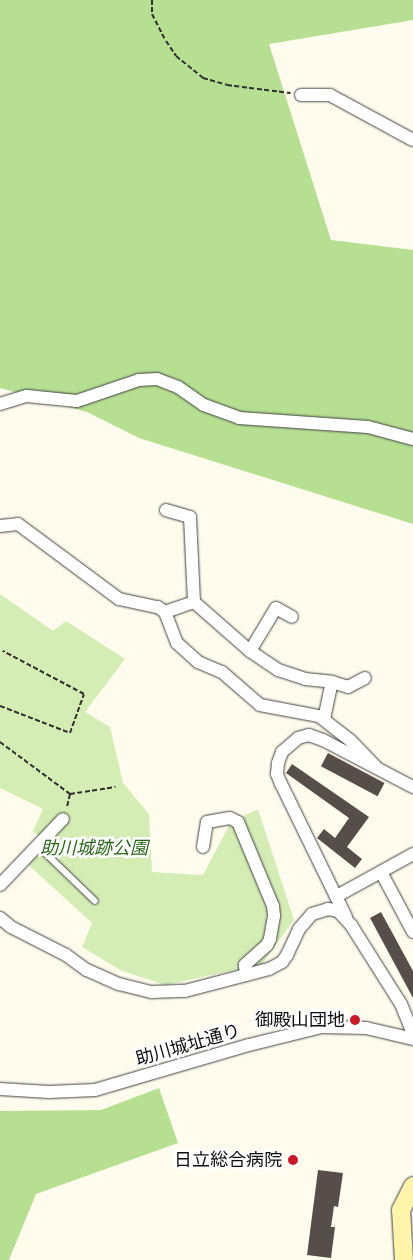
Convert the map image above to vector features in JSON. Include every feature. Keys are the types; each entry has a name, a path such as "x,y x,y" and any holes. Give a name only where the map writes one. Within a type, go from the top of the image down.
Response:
{"street":[{"path":"301,95 330,96 413,140"},
{"path":"0,404 27,396 77,401 139,380 157,379 178,387 204,405 239,418 368,427 413,440"},
{"path":"166,510 190,517 194,602 250,651 278,670 306,679 332,682 348,687 365,678"},
{"path":"0,526 18,524 119,599 158,607 165,612 177,643 198,662 222,672 260,705 286,708 320,716 350,740 376,767"},
{"path":"165,612 194,602"},
{"path":"250,651 276,608 292,617"},
{"path":"324,719 332,682"},
{"path":"413,786 323,740 309,735 298,738 289,744 282,752 278,763 277,774 280,784 346,917 401,1004 413,1034"},
{"path":"204,846 206,822 230,818 238,822 273,906 274,916 270,939 267,945 245,965 246,975"},
{"path":"0,885 64,820"},
{"path":"337,896 413,854"},
{"path":"381,872 413,932"},
{"path":"0,918 87,970 119,984 152,992 185,991 246,975 282,962 288,955 299,929 312,914 328,909 346,917"},
{"name":"助川城址通り","path":"0,1089 49,1092 95,1090 249,1045 322,1027 366,1028 413,1039"},
{"path":"404,1260 401,1210 413,1186"}],"lane":[{"path":"38,846 95,901"}],"path":[{"path":"152,0 152,14 166,41 176,56 203,78 227,85 301,95"},
{"path":"0,706 70,733 84,694 3,651"},
{"path":"0,742 70,794 116,787"},
{"path":"64,820 70,794"}],"green space":[{"path":"0,0 413,0 413,20 269,44 331,240 413,250 413,524 139,438 87,412 0,388"},
{"name":"助川城跡公園","path":"0,594 53,631 66,621 125,659 85,712 110,727 123,783 149,814 152,872 203,875 231,822 258,809 294,920 262,964 166,985 122,971 82,947 92,923 20,857 40,837 33,831 43,809 0,788"},
{"path":"159,1088 178,1143 36,1194 9,1260 0,1260 0,1111 101,1110"}],"building":[{"path":"328,753 385,783 377,796 321,766"},
{"path":"292,764 369,817 347,847 362,859 355,868 317,838 324,829 335,838 349,818 286,773"},
{"path":"381,912 413,971 413,998 370,918"},
{"path":"318,1170 343,1173 338,1207 334,1206 331,1227 335,1227 331,1258 307,1255"}],"place":[{"name":"御殿山団地","path":"355,1020"},
{"name":"日立総合病院","path":"293,1160"}]}
